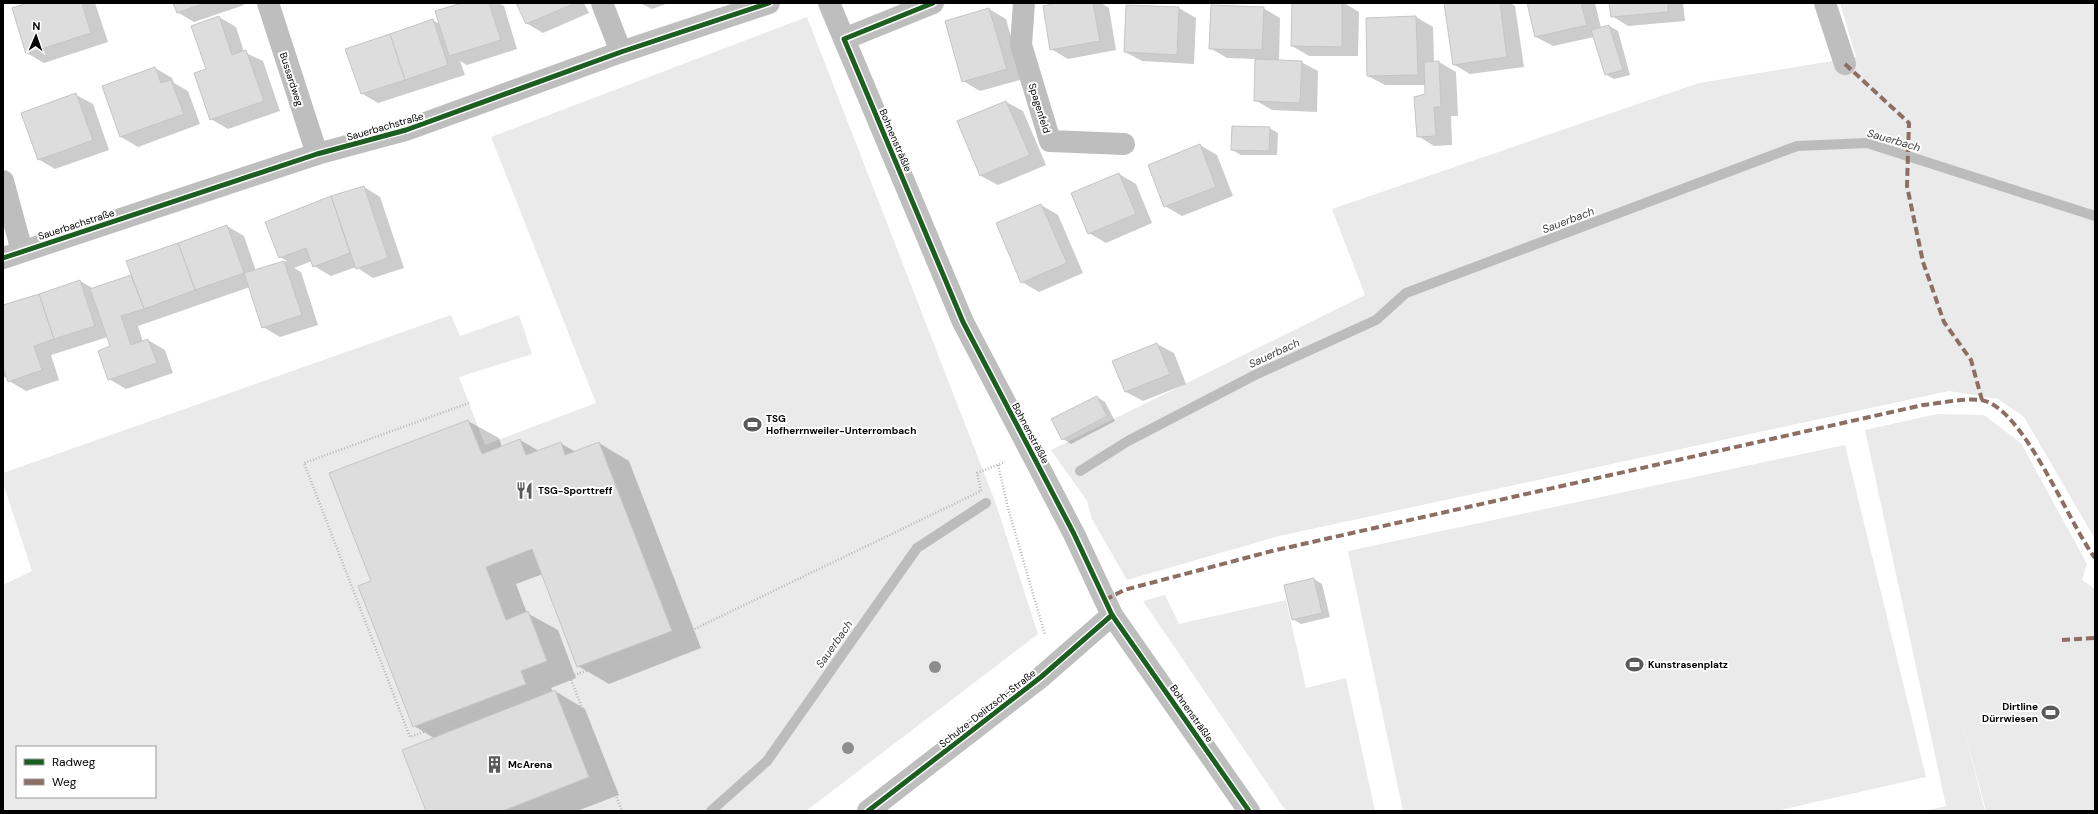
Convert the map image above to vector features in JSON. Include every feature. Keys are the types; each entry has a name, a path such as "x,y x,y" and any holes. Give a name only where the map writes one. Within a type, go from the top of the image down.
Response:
{"street":[{"name":"Bussardweg","path":"268,3 317,154"},
{"path":"602,3 621,52"},
{"name":"Sauerbachstraße","path":"13,255 317,154 413,128 621,52 769,3"},
{"name":"Bohnensträßle","path":"829,3 963,322 1074,534 1112,615 1249,811"},
{"path":"844,39 933,3"},
{"name":"Spagenfeld","path":"1024,3 1022,45 1050,141 1124,144"},
{"path":"1825,3 1845,64"},
{"path":"3,180 13,255"},
{"name":"Schulze-Delitzsch-Straße","path":"868,811 1054,666 1112,615"}],"path":[{"path":"469,403 304,464 410,737 684,634 981,491 977,473"},
{"path":"998,464 1008,508 1054,666"},
{"path":"570,677 622,811"}],"shaded area":[{"path":"1840,3 2095,3 2095,539 2024,417 1998,399 1949,391 1279,536 1127,580 1092,519 1087,501 1051,450 1365,295 1332,209 1699,83 1856,57"},
{"name":"TSG Hofherrnweiler-Unterrombach","path":"807,17 996,504 1038,634 806,811 3,811 3,585 32,571 3,483 3,473 451,315 460,336 519,315 532,354 459,377 485,445 596,403 491,137"},
{"path":"1937,414 1984,415 2021,443 2087,564 2082,580 2095,589 2095,811 1986,811 1960,714 1985,811 1925,811 1946,806 1865,430"},
{"name":"Kunstrasenplatz","path":"1845,445 1926,777 1776,811 1403,811 1348,551"},
{"path":"1165,595 1179,624 1286,600 1306,688 1346,678 1375,811 1286,811 1143,601"}],"building":[{"path":"27,3 82,3 91,33 26,54 12,8"},
{"path":"173,3 205,3 177,13"},
{"path":"462,3 489,3 501,40 449,56 435,11"},
{"path":"516,3 572,3 573,4 526,24"},
{"path":"1058,3 1093,3 1100,41 1050,50 1043,6"},
{"path":"1292,3 1342,3 1342,47 1291,46"},
{"path":"1444,3 1500,3 1507,57 1453,65"},
{"path":"1527,3 1581,3 1587,25 1535,37"},
{"path":"1609,3 1668,3 1668,12 1611,17"},
{"path":"1126,5 1179,7 1177,55 1124,52"},
{"path":"1211,5 1264,7 1262,50 1209,49"},
{"path":"989,8 1007,69 962,82 945,21"},
{"path":"219,16 232,55 246,50 264,101 210,120 194,73 206,69 191,26"},
{"path":"1416,16 1418,75 1367,76 1366,18"},
{"path":"433,19 448,65 405,80 390,34"},
{"path":"1609,25 1623,70 1605,75 1591,30"},
{"path":"390,34 405,80 361,94 345,49"},
{"path":"1255,59 1302,61 1300,103 1254,101"},
{"path":"1439,61 1441,107 1434,107 1436,136 1417,137 1414,97 1425,94 1424,62"},
{"path":"155,67 161,83 171,80 184,114 120,137 102,86"},
{"path":"76,93 93,140 38,160 21,113"},
{"path":"1006,101 1030,155 980,176 957,121"},
{"path":"1232,126 1270,127 1269,151 1231,150"},
{"path":"1200,144 1216,187 1164,207 1148,165"},
{"path":"1119,173 1136,214 1088,234 1071,193"},
{"path":"364,186 388,258 356,269 331,196"},
{"path":"331,196 350,253 313,267 306,248 279,258 265,222"},
{"path":"1041,204 1067,263 1021,283 996,223"},
{"path":"227,225 244,273 195,290 178,243"},
{"path":"178,243 195,290 144,309 126,261"},
{"path":"284,261 302,315 262,328 244,273"},
{"path":"131,275 144,309 121,316 131,345 148,339 157,363 108,380 98,351 110,346 90,289"},
{"path":"80,280 95,326 54,339 39,294"},
{"path":"39,294 54,339 34,346 42,370 8,382 3,367 3,305"},
{"path":"1157,343 1170,374 1125,392 1112,361"},
{"path":"1097,396 1107,416 1062,440 1051,419"},
{"path":"468,420 482,454 520,439 526,455 561,442 565,455 599,442 672,631 577,667 532,549 486,567 506,620 528,611 547,661 521,671 526,684 413,727 358,586 371,581 329,473"},
{"path":"1314,578 1322,613 1292,620 1284,585"},
{"name":"McArena","path":"555,690 589,777 503,811 426,811 402,750"}],"waterway":[{"name":"Sauerbach","path":"1080,471 1128,441 1255,375 1376,320 1406,293 1797,146 1867,143 2095,216"},
{"name":"Sauerbach","path":"711,811 767,761 917,548 986,503"}],"marked path":[{"path":"1845,64 1909,123 1907,186 1923,262 1944,322 1971,360 1982,400"},
{"path":"1105,600 1124,590 1272,551 1923,405 1967,400 1981,400 1997,407 2013,422 2044,468 2084,542 2095,558"},
{"path":"2062,640 2095,638"}],"cycle path":[{"path":"3,258 317,154 406,130 621,52 769,3"},
{"path":"933,3 844,39 963,322 1074,534 1112,615 1249,811"},
{"path":"868,811 1041,677 1112,615"}],"place":[{"name":"TSG Hofherrnweiler-Unterrombach","path":"753,424"},
{"name":"TSG-Sporttreff","path":"525,490"},
{"name":"Kunstrasenplatz","path":"1635,664"},
{"name":"Dirtline Dürrwiesen","path":"2051,712"},
{"name":"McArena","path":"495,764"}]}
